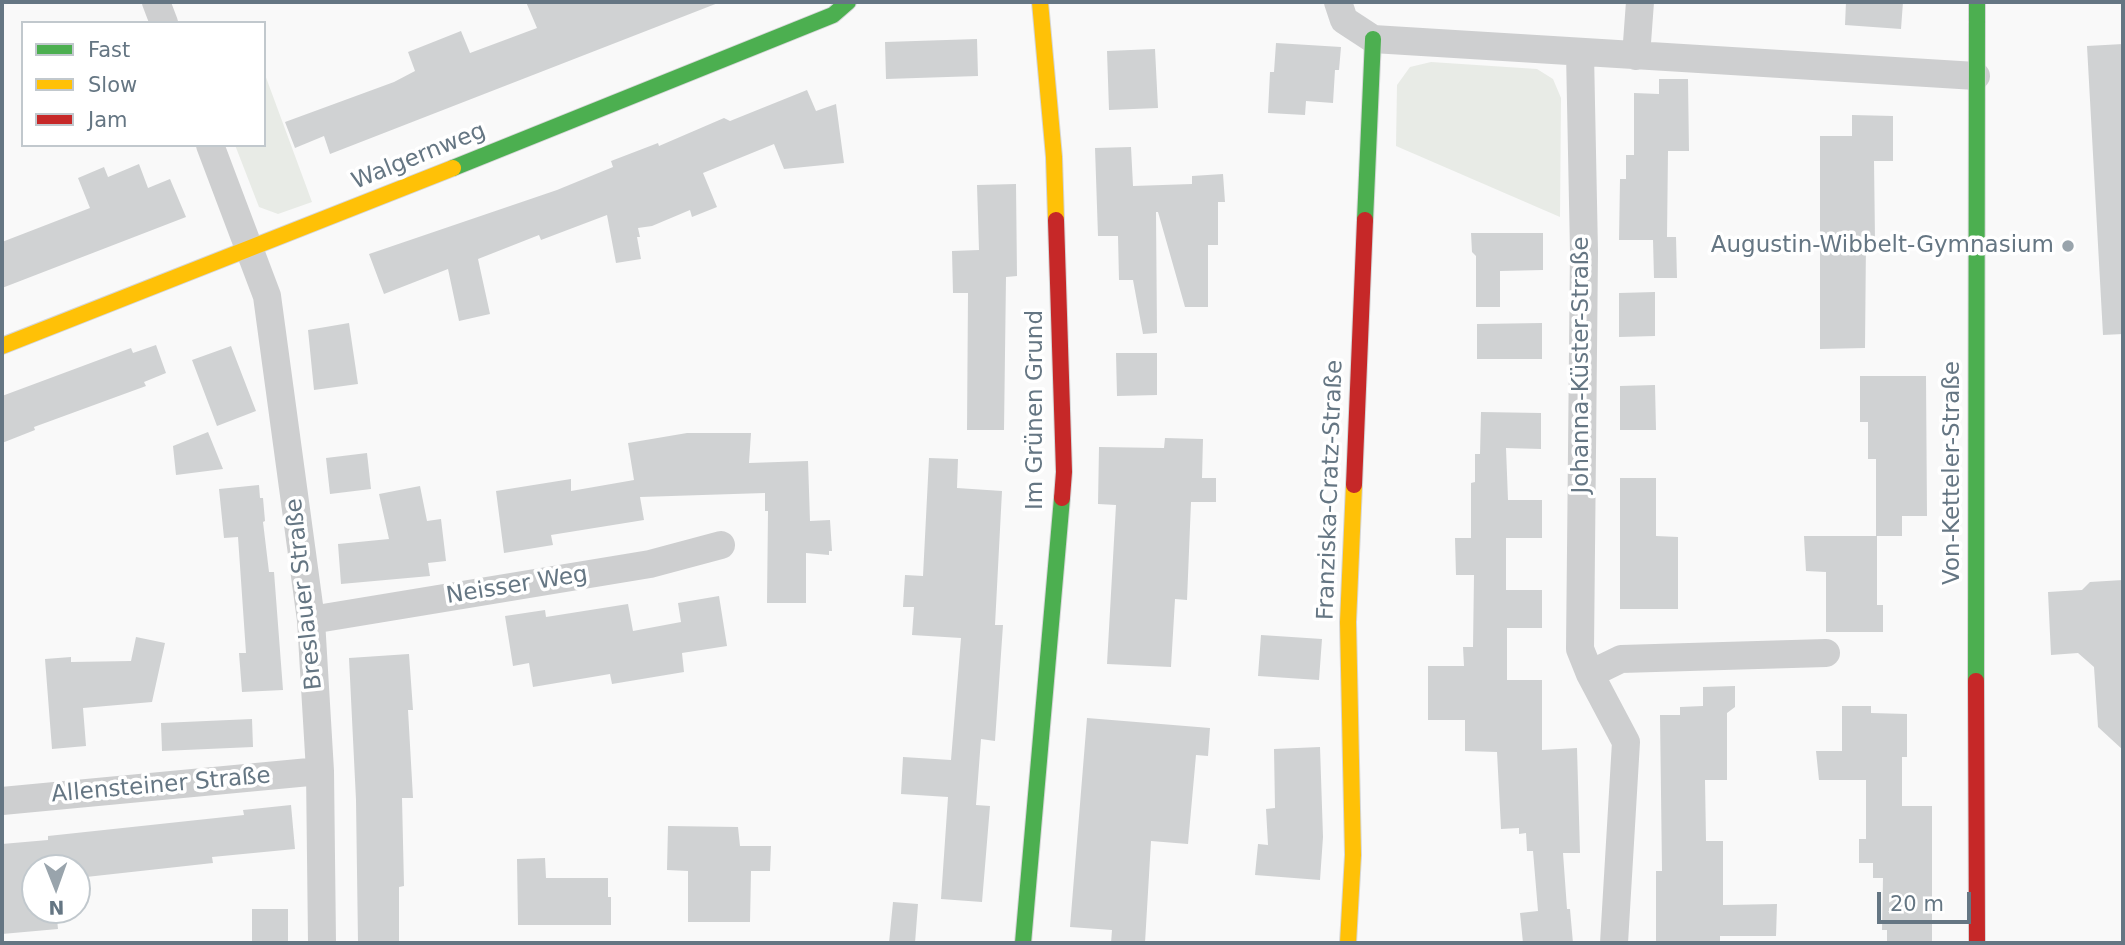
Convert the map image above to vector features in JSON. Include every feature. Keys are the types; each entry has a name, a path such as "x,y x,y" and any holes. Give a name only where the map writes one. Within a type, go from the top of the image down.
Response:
{"street":[{"path":"156,2 163,21"},
{"name":"Walgernweg","path":"2,346 249,250 833,15 848,2"},
{"name":"Im Grünen Grund","path":"1023,943 1064,472 1054,157 1040,2"},
{"path":"1338,2 1344,20 1373,39 1580,54 1976,76"},
{"path":"1636,56 1640,2"},
{"name":"Von-Ketteler-Straße","path":"1977,2 1977,943"},
{"name":"Franziska-Cratz-Straße","path":"1348,943 1353,855 1348,622 1373,39"},
{"name":"Johanna-Küster-Straße","path":"1580,54 1584,252 1580,649 1590,674 1626,742 1614,943"},
{"name":"Breslauer Straße","path":"211,147 267,296 311,620 320,771 322,943"},
{"name":"Neisser Weg","path":"311,620 650,564 721,545"},
{"path":"1590,674 1621,659 1826,653"},
{"name":"Allensteiner Straße","path":"2,800 320,771"}],"shaded area":[{"path":"1431,62 1537,69 1553,79 1561,98 1560,217 1396,146 1397,85 1410,67"},
{"path":"266,77 312,202 278,214 259,207 236,147 266,147"}],"building":[{"path":"526,2 718,3 330,154 324,136 295,148 285,122 394,82 415,71 408,52 461,31 470,53 537,28"},
{"path":"1846,2 1903,2 1901,29 1845,25"},
{"path":"977,39 978,76 886,79 885,42"},
{"path":"1276,43 1341,47 1339,70 1335,70 1333,103 1306,101 1305,115 1268,113 1270,72 1274,72"},
{"path":"2123,44 2123,334 2103,335 2087,46"},
{"path":"1155,49 1158,108 1109,110 1107,51"},
{"path":"1659,79 1688,79 1689,151 1668,151 1667,237 1676,237 1677,278 1654,278 1653,240 1619,240 1620,179 1626,179 1626,155 1634,155 1634,93 1659,94"},
{"path":"807,90 816,111 836,104 844,163 784,169 774,144 703,173 717,207 692,217 690,210 652,226 638,228 641,259 616,263 607,215 541,240 539,235 478,259 490,314 459,321 448,269 384,294 369,254 557,190 613,167 611,161 658,143 659,146 724,118 730,121"},
{"path":"1852,115 1893,116 1893,161 1874,161 1875,240 1866,240 1865,348 1820,349 1820,136 1852,136"},
{"path":"1131,147 1133,186 1192,184 1192,176 1223,174 1225,202 1218,202 1218,245 1208,245 1208,307 1185,307 1156,212 1157,333 1143,334 1133,280 1119,280 1118,236 1098,236 1095,148"},
{"path":"139,164 148,188 170,179 186,217 2,288 2,242 90,208 78,178 104,167 108,177"},
{"path":"1016,184 1017,276 1006,277 1004,430 967,430 968,293 953,293 952,251 979,250 977,185"},
{"path":"1471,233 1543,233 1543,270 1500,271 1500,307 1476,307 1476,256 1472,252"},
{"path":"1655,292 1655,336 1619,337 1619,293"},
{"path":"349,323 358,384 314,390 308,330"},
{"path":"1542,323 1542,359 1477,359 1477,324"},
{"path":"156,345 166,373 144,382 146,386 34,427 35,430 2,443 2,396 131,348 133,353"},
{"path":"231,346 256,411 217,426 192,360"},
{"path":"1116,353 1157,353 1157,395 1117,396"},
{"path":"1860,376 1926,376 1927,516 1902,516 1902,536 1877,536 1877,605 1883,605 1883,632 1826,632 1826,572 1806,571 1804,536 1876,536 1876,459 1868,459 1868,422 1860,422"},
{"path":"1655,385 1656,430 1620,430 1620,386"},
{"path":"1481,412 1541,413 1541,449 1506,448 1508,500 1542,500 1542,538 1506,538 1506,590 1542,590 1542,628 1507,628 1507,680 1542,680 1542,750 1577,748 1580,853 1563,853 1567,909 1570,909 1573,943 1523,943 1520,913 1538,911 1533,851 1527,851 1526,833 1519,834 1519,828 1501,829 1497,752 1465,751 1465,720 1428,720 1428,666 1464,666 1463,647 1473,647 1474,575 1456,575 1455,538 1471,538 1471,483 1475,482 1475,454 1480,454"},
{"path":"208,432 223,469 176,475 173,446"},
{"path":"687,433 751,433 749,463 808,461 810,521 830,520 832,551 829,551 829,555 806,553 806,603 767,603 768,511 765,511 765,493 640,497 644,520 551,535 553,545 504,553 496,491 571,479 571,491 634,480 628,443"},
{"path":"1165,438 1203,439 1202,478 1216,478 1216,502 1191,502 1187,600 1175,599 1171,667 1107,664 1116,505 1098,504 1099,447 1164,448"},
{"path":"367,453 371,489 330,494 326,458"},
{"path":"929,458 958,459 957,488 1002,491 995,625 1003,625 995,741 981,739 976,805 990,806 982,902 941,899 948,797 901,794 903,757 951,760 961,638 912,635 914,607 903,607 905,575 923,576"},
{"path":"1620,478 1656,478 1656,536 1678,537 1678,609 1620,609"},
{"path":"259,485 260,498 263,498 269,572 274,572 283,690 242,692 239,653 246,653 238,537 224,538 219,489"},
{"path":"420,486 427,521 441,519 446,561 428,563 430,576 341,584 338,544 389,539 379,494"},
{"path":"2123,580 2123,750 2098,727 2094,667 2078,653 2051,655 2048,592 2082,590 2090,582"},
{"path":"719,596 727,646 682,653 684,672 612,684 610,674 533,687 529,663 513,666 505,616 545,610 546,617 628,604 633,631 681,622 678,603"},
{"path":"1261,635 1322,639 1319,680 1258,676"},
{"path":"136,637 165,643 152,702 83,708 86,746 52,749 45,659 71,657 71,662 131,661"},
{"path":"409,654 413,710 408,710 413,798 402,798 404,886 399,887 399,943 358,943 356,800 349,658"},
{"path":"1735,686 1735,707 1727,713 1727,780 1705,780 1706,841 1723,841 1723,905 1777,904 1776,936 1720,936 1720,943 1656,943 1656,871 1662,871 1660,715 1680,715 1680,707 1703,706 1703,687"},
{"path":"1842,706 1871,706 1871,713 1907,714 1907,757 1902,757 1902,806 1932,806 1932,943 1887,943 1887,930 1882,930 1883,878 1873,878 1873,863 1859,863 1859,839 1866,839 1866,780 1819,780 1816,751 1842,751"},
{"path":"1087,718 1210,728 1208,756 1196,755 1188,844 1151,841 1145,943 1111,943 1112,930 1070,927"},
{"path":"252,719 253,747 162,751 161,723"},
{"path":"1320,747 1323,837 1320,880 1255,875 1258,844 1268,845 1266,809 1275,808 1274,749"},
{"path":"291,805 295,849 212,857 213,863 91,876 91,854 21,854 21,924 57,924 58,929 2,934 2,844 48,840 48,836 244,815 243,810"},
{"path":"668,826 738,827 740,846 771,846 770,871 751,871 750,922 688,922 688,871 667,870"},
{"path":"545,858 546,878 608,878 611,925 518,925 517,859"},
{"path":"893,902 918,904 915,943 889,943"},
{"path":"252,909 288,909 288,943 252,943"}],"traffic: fast":[{"path":"453,168 833,15 848,2"},
{"path":"1976,681 1977,2"},
{"path":"1365,220 1373,39"},
{"path":"1023,943 1062,498"}],"traffic: slow":[{"path":"1040,2 1054,157 1056,220"},
{"path":"2,346 453,168"},
{"path":"1348,943 1353,855 1348,622 1354,485"}],"traffic: jam":[{"path":"1056,220 1064,472 1062,498"},
{"path":"1354,485 1365,220"},
{"path":"1976,681 1977,943"}],"place":[{"name":"Augustin-Wibbelt-Gymnasium","path":"2068,246"}]}
